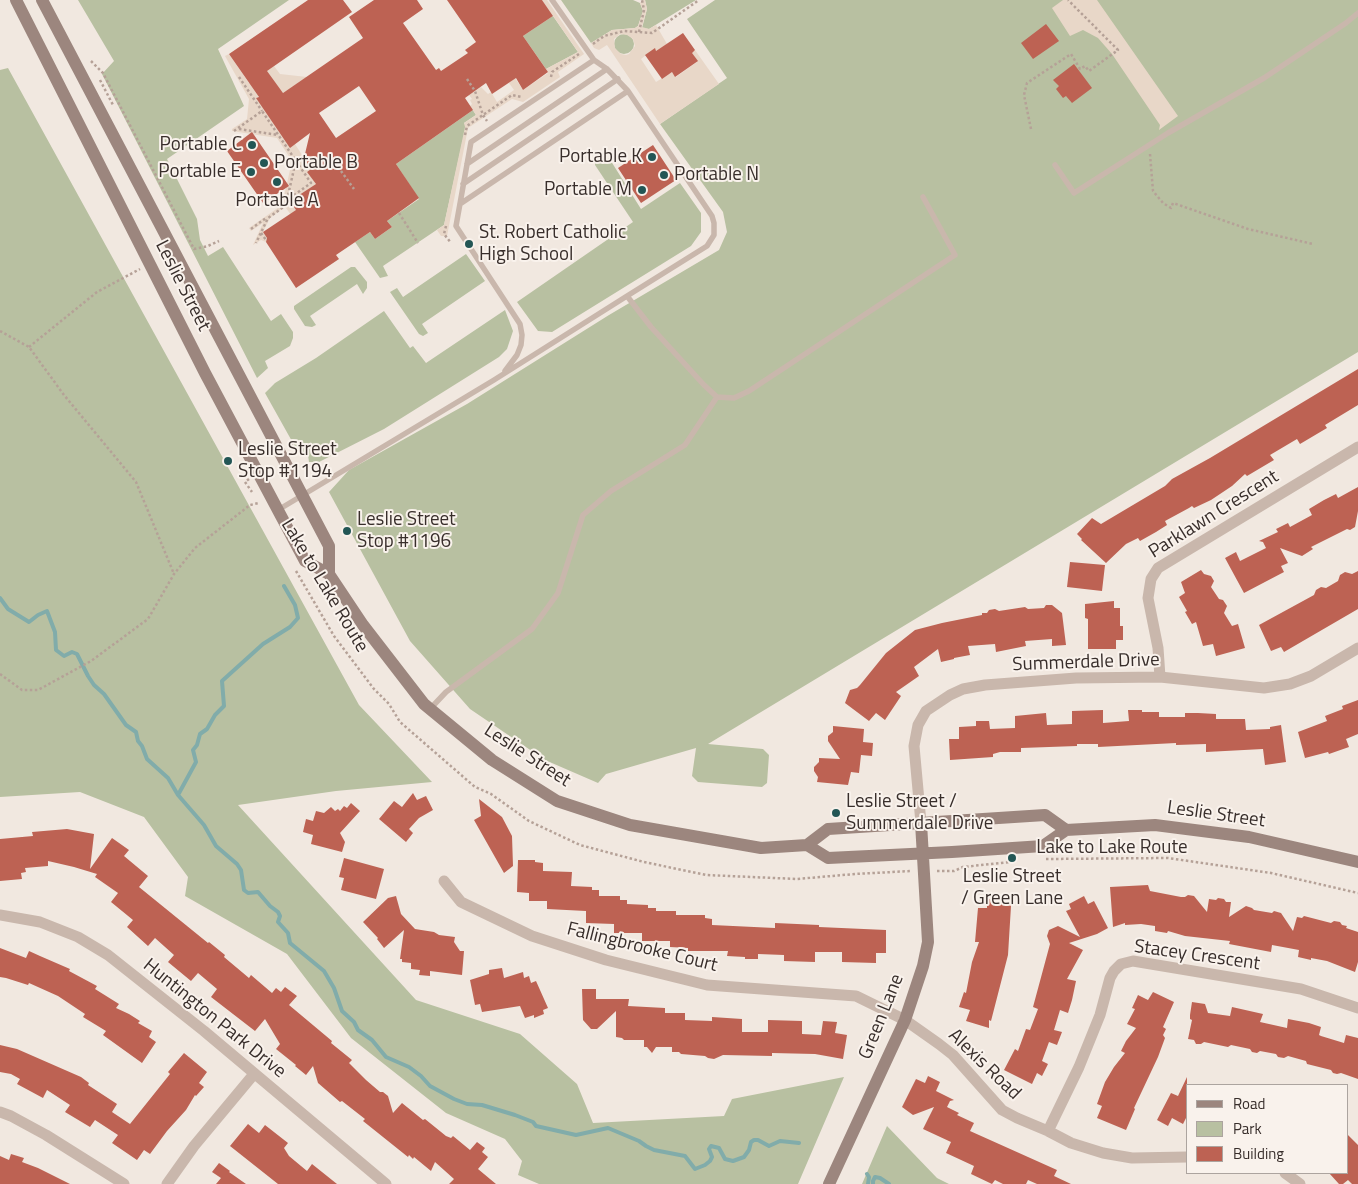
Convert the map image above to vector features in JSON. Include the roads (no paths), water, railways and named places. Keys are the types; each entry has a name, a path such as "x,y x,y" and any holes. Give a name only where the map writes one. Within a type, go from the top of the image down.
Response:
{"main road":[{"name":"Leslie Street","path":"16,0 277,511 305,561 330,574 363,625 424,704 492,760 557,801 630,825 761,848 807,845"},
{"name":"Leslie Street","path":"42,0 329,546 330,574"},
{"path":"1045,815 1066,830 1043,846 923,854 828,858 807,845 828,829 1045,815"},
{"name":"Green Lane","path":"829,1184 905,1020 923,966 928,942 921,823"},
{"name":"Leslie Street","path":"1066,830 1155,825 1249,838 1358,862"}],"street":[{"name":"Parklawn Crescent","path":"1160,677 1158,648 1148,598 1151,579 1158,568 1358,447"},
{"name":"Summerdale Drive","path":"921,823 914,746 918,724 926,711 963,689 985,685 1076,678 1160,677 1264,688 1290,684 1311,676 1358,648"},
{"name":"Fallingbrooke Court","path":"444,881 461,902 532,936 606,960 708,985 856,996 905,1020"},
{"name":"Huntington Park Drive","path":"0,915 40,922 93,945 144,983 386,1184"},
{"name":"Stacey Crescent","path":"1048,1131 1079,1067 1100,1015 1110,978 1121,964 1133,961 1301,989 1358,1008"},
{"name":"Alexis Road","path":"905,1020 953,1055 1002,1110 1024,1122 1048,1131 1071,1143 1103,1153 1132,1158 1186,1157"},
{"path":"167,1184 194,1146 254,1074"},
{"path":"0,1112 46,1135 124,1184"},
{"path":"1286,1174 1300,1184"}],"lane":[{"path":"277,511 494,380 707,246 714,235 712,216 628,91 618,79 594,60 552,0"},
{"path":"1055,165 1074,193 1148,146 1264,78 1346,24 1358,13"},
{"path":"494,380 518,355 522,335 520,324 512,310 456,226 470,142 594,60"},
{"path":"467,164 607,69"},
{"path":"463,184 618,79"},
{"path":"460,204 628,91"},
{"path":"627,296 651,327 704,385 717,397 734,398 749,391 955,256 923,197"},
{"path":"430,709 454,687 532,629 558,593 583,515 611,491 685,445 717,397"}],"waterway":[{"path":"178,795 196,762 193,750 197,745 200,734 207,729 215,715 224,706 222,681 263,644 290,627 298,618 295,605 284,586"},
{"path":"0,598 8,609 29,622 47,611 55,632 56,650 64,656 72,652 77,654 94,685 104,694 126,725 136,732 138,741 147,759 168,778 178,795 204,825 216,846 237,864 241,870 244,890 248,893 258,892 278,912 280,916 278,922 288,933 290,943 324,971 334,988 342,1011 354,1022 358,1030 372,1040 386,1057 409,1067 430,1086 467,1104 482,1105 515,1115 533,1122 536,1126 576,1135 608,1128 639,1141 654,1150 685,1156 695,1169 710,1161 712,1157 709,1149 711,1146 719,1148 725,1159 733,1161 744,1157 749,1150 751,1142 754,1140 769,1146 780,1141 799,1143"},
{"path":"867,1174 869,1177 868,1184"},
{"path":"873,1184 875,1177 889,1184"}],"place":[{"name":"Portable C","path":"252,145"},
{"name":"Portable K","path":"652,157"},
{"name":"Portable B","path":"264,163"},
{"name":"Portable E","path":"251,172"},
{"name":"Portable N","path":"664,175"},
{"name":"Portable A","path":"277,182"},
{"name":"Portable M","path":"642,190"},
{"name":"St. Robert Catholic High School","path":"469,244"},
{"name":"Leslie Street Stop #1194","path":"228,461"},
{"name":"Leslie Street Stop #1196","path":"347,531"},
{"name":"Leslie Street / Summerdale Drive","path":"836,813"},
{"name":"Leslie Street / Green Lane","path":"1012,858"}]}
